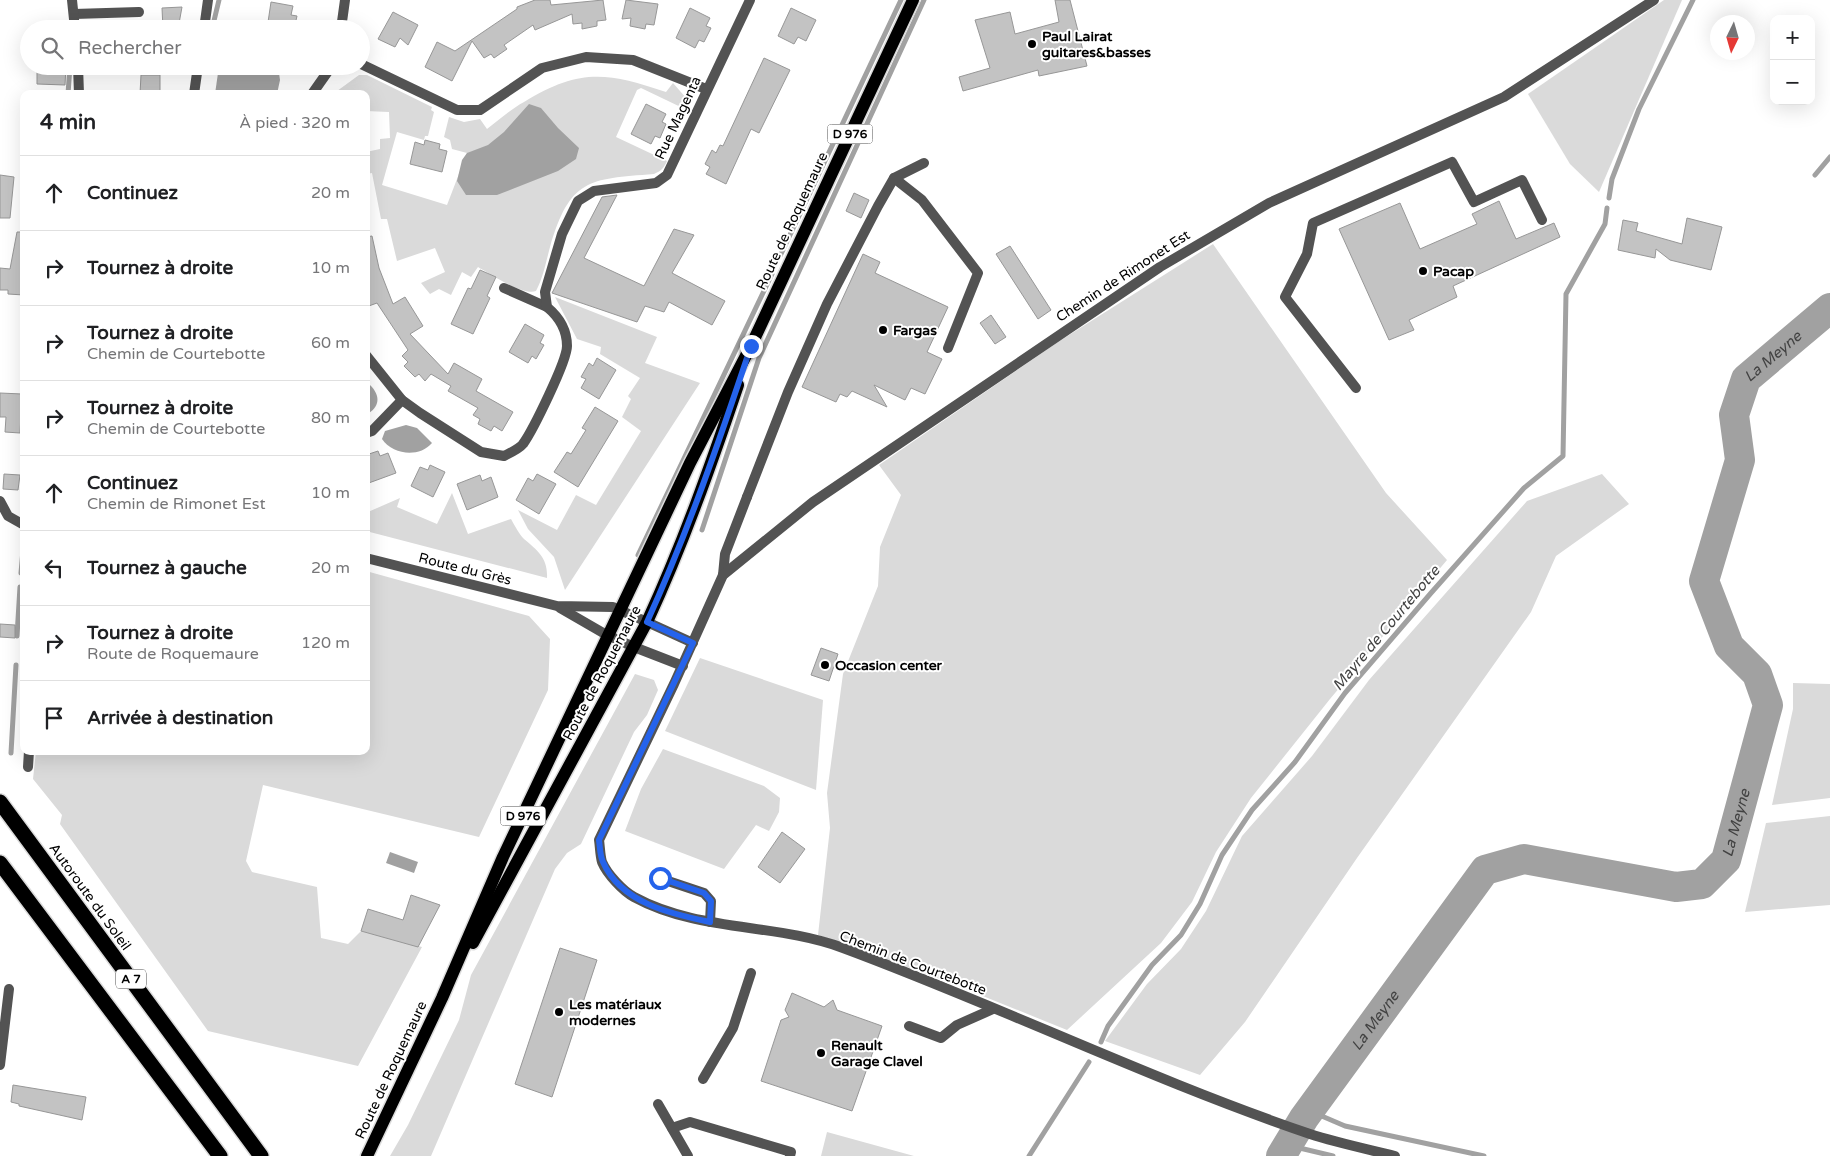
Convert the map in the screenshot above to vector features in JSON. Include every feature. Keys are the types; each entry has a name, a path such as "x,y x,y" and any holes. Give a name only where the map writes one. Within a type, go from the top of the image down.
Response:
{"highway":[{"name":"Autoroute du Soleil","path":"0,802 261,1156"},
{"name":"A 7","path":"0,863 220,1156"}],"main road":[{"name":"Route de Roquemaure","path":"367,1156 442,998 503,857 610,636 690,463 751,346 913,0"},
{"name":"Route de Roquemaure","path":"442,998 493,908 647,622 703,488 751,346"}],"street":[{"path":"72,0 74,20"},
{"path":"205,20 208,0"},
{"path":"342,20 345,0"},
{"name":"Rue Magenta","path":"546,307 545,292 562,234 578,200 594,191 656,183 667,175 706,89 750,0"},
{"name":"Chemin de Rimonet Est","path":"682,666 723,575 814,502 1160,267 1269,202 1504,97 1654,0"},
{"path":"74,14 139,12"},
{"path":"370,68 457,110 480,110 542,68 586,57 633,60 706,89"},
{"path":"78,75 78,90"},
{"path":"195,90 197,75"},
{"path":"315,90 325,75"},
{"path":"1356,388 1285,297 1307,254 1313,223 1411,178 1452,162 1474,202 1522,180 1542,220"},
{"path":"723,575 725,554 788,392 826,304 894,178 924,163"},
{"path":"894,178 922,200 978,273 948,348"},
{"path":"370,360 402,400 482,452 504,456 523,445 561,368 568,347 559,317 546,307 504,288"},
{"path":"370,432 402,400"},
{"path":"0,501 8,516 20,524"},
{"name":"Route du Grès","path":"370,559 557,606"},
{"path":"557,606 613,607 693,643"},
{"path":"557,606 610,636 682,666"},
{"name":"Chemin de Courtebotte","path":"682,666 599,840 602,862 612,877 631,896 681,916 710,922 766,929 841,947 1230,1105 1311,1134 1395,1156"},
{"path":"28,755 28,767"},
{"path":"660,878 704,893 711,901 710,922"},
{"path":"703,1079 733,1028 751,973"},
{"path":"0,1065 9,989"},
{"path":"909,1026 941,1038 957,1025 993,1009"},
{"path":"658,1104 688,1156"},
{"path":"672,1128 690,1122 791,1152 790,1156"}],"shaded area":[{"path":"1664,0 1682,0 1599,192 1570,164 1528,94"},
{"path":"218,75 279,75 278,90 216,90"},
{"path":"359,75 367,75 432,107 431,110 434,112 428,136 425,136 424,140 397,132 382,185 447,205 467,153 452,149 450,140 444,137 449,117 464,122 480,119 487,129 514,108 543,91 561,83 594,77 627,80 666,92 673,83 687,99 689,111 641,88 637,90 616,137 667,161 666,163 659,172 654,174 597,181 574,195 565,208 558,225 536,291 530,292 515,287 478,267 471,277 462,272 451,295 439,289 430,294 421,283 445,272 435,248 397,261 387,219 381,219 372,173 370,173 370,151 380,149 380,139 390,138 389,112 370,111 370,90 338,90"},
{"path":"529,104 541,108 579,148 576,159 558,171 497,195 466,195 457,181 462,160 467,153 488,145 504,132"},
{"path":"1213,244 1386,493 1447,560 1330,699 1251,798 1216,852 1192,902 1161,943 1067,1030 946,981 818,935 830,828 827,793 843,674 878,586 880,547 901,495 879,465 1058,342"},
{"path":"555,297 657,337 645,363 700,383 565,590 554,557 528,529 518,510 557,530 576,495 596,505 641,431 622,417 631,399 628,396 640,378 600,354 601,347 577,339"},
{"path":"370,385 377,397 376,405 371,412"},
{"path":"406,425 417,428 432,443 420,451 406,453 393,448 382,439 385,431"},
{"path":"1602,474 1629,504 1556,556 1531,612 1357,858 1245,1022 1200,1075 1105,1041 1147,984 1181,949 1206,911 1242,836 1312,756 1369,680 1527,501"},
{"path":"452,493 468,534 511,519 522,537 534,547 544,560 547,578 370,532 370,511 400,498 397,507 437,524"},
{"path":"370,572 529,616 550,639 548,690 479,837 263,785 246,861 252,872 317,887 321,938 348,944 361,931 422,947 358,1066 208,1031 60,824 62,815 33,779 36,755 370,755"},
{"path":"700,658 823,700 816,790 665,731"},
{"path":"635,674 654,680 658,690 647,715 634,732 581,844 567,853 555,869 431,1156 390,1156 408,1125 459,1020 471,975"},
{"path":"1793,683 1830,684 1830,798 1772,805 1793,709"},
{"path":"663,749 764,786 780,798 779,812 769,831 756,825 724,869 625,831 641,789"},
{"path":"1830,816 1830,905 1745,912 1766,823"},
{"path":"390,852 418,862 414,873 386,863"},
{"path":"827,1132 914,1156 821,1156"}],"building":[{"path":"535,0 550,0 551,5 603,0 606,20 597,21 597,26 582,29 582,23 573,24 572,14 535,30 533,25 504,45 507,49 494,58 491,54 484,58 472,41 452,81 425,67 437,42 455,51 517,9 517,7"},
{"path":"626,0 658,4 654,25 646,24 645,29 630,26 631,18 622,19"},
{"name":"Paul Lairat guitares&basses","path":"1055,0 1070,0 1087,66 1039,76 1038,70 963,91 959,77 990,68 975,20 1010,12 1015,34 1059,22"},
{"path":"271,2 293,6 291,15 297,16 296,20 268,20"},
{"path":"182,7 180,20 163,20 162,8"},
{"path":"690,8 710,18 706,26 711,28 704,42 699,40 695,48 676,38"},
{"path":"791,8 816,20 806,41 798,37 794,44 778,36"},
{"path":"393,12 418,25 408,45 400,38 395,47 378,39"},
{"path":"764,58 790,70 759,133 751,129 726,184 706,174 710,167 705,164 712,150 716,153 720,145 723,146"},
{"path":"37,75 66,75 65,85 37,84"},
{"path":"141,75 160,75 160,90 140,90"},
{"path":"646,104 666,114 662,122 666,124 660,138 655,136 651,144 631,134"},
{"path":"425,140 440,144 439,149 447,151 442,172 410,164 415,142 424,145"},
{"path":"0,175 14,177 10,218 0,218"},
{"path":"854,193 869,200 861,218 846,211"},
{"path":"617,195 584,258 644,286 674,229 694,235 672,273 725,301 712,325 669,302 664,312 645,306 637,322 552,293 602,197"},
{"name":"Pacap","path":"1499,201 1516,239 1554,223 1560,237 1453,286 1457,297 1409,320 1414,330 1389,340 1339,229 1400,203 1420,249 1477,224 1472,214"},
{"path":"1687,218 1722,227 1711,270 1670,260 1656,249 1655,258 1618,250 1623,220 1638,223 1636,231 1682,244"},
{"path":"17,232 20,232 20,295 8,294 8,290 0,290 0,268 10,269"},
{"path":"370,236 372,236 379,268 393,304 405,297 423,326 410,334 448,374 454,363 482,379 476,391 513,412 502,431 494,426 491,431 478,424 480,419 473,415 478,408 448,391 451,386 431,374 425,381 419,374 415,377 404,366 408,362 402,356 408,350 377,303 370,306"},
{"path":"1010,246 1051,310 1038,319 996,254"},
{"name":"Fargas","path":"863,254 880,262 875,273 948,307 927,352 942,359 925,394 911,388 905,400 874,385 887,407 852,391 847,397 840,394 836,402 802,387"},
{"path":"480,270 496,277 487,296 490,298 473,334 451,324 468,288 471,289"},
{"path":"991,315 1006,337 995,344 980,323"},
{"path":"525,324 544,335 540,343 544,345 536,359 532,356 528,363 509,352"},
{"path":"597,358 616,370 599,399 581,388 586,379 581,377 589,363 593,366"},
{"path":"0,393 20,394 20,433 5,432 6,417 0,417"},
{"path":"595,407 618,421 578,487 554,472 567,452 571,454 586,430 582,428"},
{"path":"378,451 380,456 388,453 396,473 370,483 370,454"},
{"path":"430,465 445,472 433,497 411,486 420,467 428,470"},
{"path":"4,474 20,475 18,490 3,489"},
{"path":"537,474 556,484 539,514 516,500 528,478 533,481"},
{"path":"480,475 482,481 491,477 498,497 467,510 457,484"},
{"path":"0,624 15,625 15,638 0,637"},
{"name":"Occasion center","path":"821,648 838,654 829,681 811,675"},
{"path":"782,832 805,849 780,883 758,867"},
{"path":"411,895 440,905 418,947 361,931 368,909 403,920"},
{"name":"Les matériaux modernes","path":"560,948 597,960 552,1097 515,1084"},
{"name":"Renault Garage Clavel","path":"792,993 824,1007 833,1000 837,1010 882,1026 852,1111 761,1081 781,1020 789,1017 785,1010"},
{"path":"13,1085 86,1097 82,1120 19,1106 19,1104 11,1102"}],"waterway":[{"path":"214,20 219,0"},
{"path":"780,256 901,0"},
{"path":"702,530 759,358 924,0"},
{"name":"Mayre de Courtebotte","path":"1609,198 1612,179 1639,109 1693,0"},
{"path":"68,90 69,75"},
{"path":"1815,175 1830,157"},
{"name":"Mayre de Courtebotte","path":"1101,1042 1108,1026 1152,965 1181,935 1200,904 1222,855 1252,810 1295,762 1345,693 1431,593 1524,488 1563,456 1566,294 1605,224 1607,208"},
{"path":"638,555 772,274"},
{"name":"La Meyne","path":"1281,1156 1304,1118 1485,870 1524,859 1676,887 1702,884 1726,860 1768,705 1757,674 1729,646 1704,581 1740,460 1734,415 1746,379 1830,308"},
{"path":"17,636 20,587"},
{"path":"11,753 16,665"},
{"name":"Mayre de Courtebotte","path":"1029,1156 1089,1062"},
{"path":"1310,1111 1345,1126 1484,1156"},
{"path":"1287,1145 1333,1156"}],"place":[{"name":"Paul Lairat guitares&basses","path":"1032,44"},
{"name":"Pacap","path":"1423,271"},
{"name":"Fargas","path":"883,330"},
{"name":"Occasion center","path":"825,665"},
{"name":"Les matériaux modernes","path":"559,1012"},
{"name":"Renault Garage Clavel","path":"821,1053"}],"route":[{"path":"660,878 704,893 711,901 710,922 681,916 631,896 612,877 602,862 599,840 693,643 647,622 703,488 751,346"}]}
